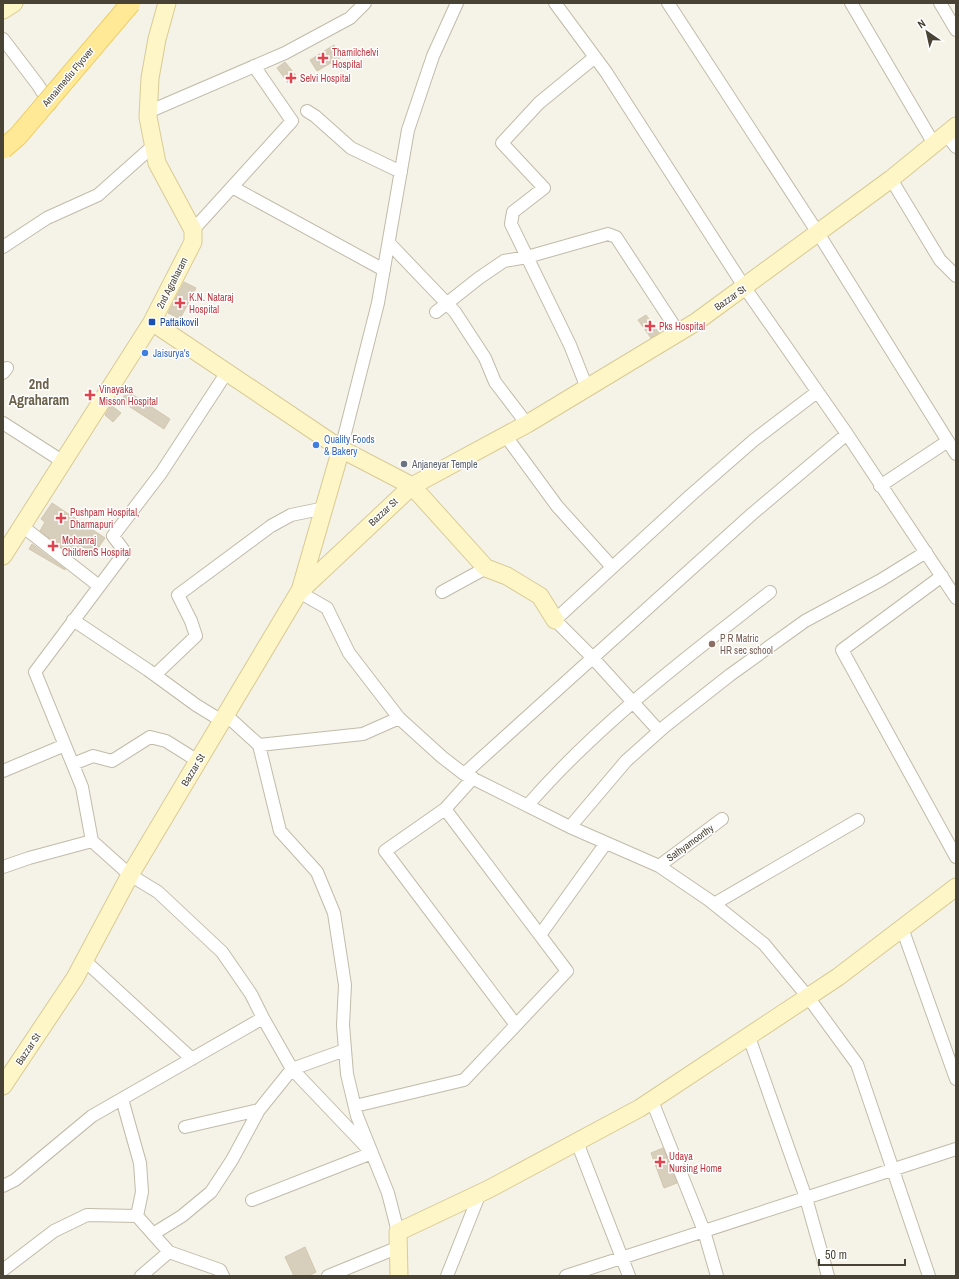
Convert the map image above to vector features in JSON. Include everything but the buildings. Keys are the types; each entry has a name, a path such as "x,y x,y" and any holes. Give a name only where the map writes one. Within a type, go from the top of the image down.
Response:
{"main road":[{"path":"3,10 14,3"},
{"name":"Annaimediu Flyover","path":"3,149 18,136 131,3"},
{"path":"167,3 157,39 150,78 148,112 157,163 193,230"},
{"name":"Bazzar St","path":"3,1086 75,978 130,875 299,592 412,486 526,424 678,333 745,288 948,138"},
{"name":"2nd Agraharam","path":"3,556 62,461 152,322 192,242 193,230"},
{"path":"152,322 341,449 412,486 486,568 507,576 540,596 555,620"},
{"path":"299,592 325,508 341,449"},
{"path":"399,1276 398,1240 480,1193 577,1142 652,1100 808,997 955,891"}],"street":[{"path":"3,157 139,3"},
{"path":"148,112 285,53 350,18 365,3"},
{"path":"341,449 378,303 408,130 433,56 457,3"},
{"path":"555,3 595,57 745,288 847,434 880,486 956,598"},
{"path":"668,3 818,233 956,454"},
{"path":"851,3 948,138"},
{"path":"940,3 956,30"},
{"path":"3,39 38,85 50,104"},
{"path":"587,388 570,345 511,224 512,212 544,188 502,143 539,103 595,57"},
{"path":"193,230 292,121 254,66"},
{"path":"307,111 315,116 351,148 401,172"},
{"path":"3,247 46,218 98,195 153,146"},
{"path":"891,180 940,260 954,271"},
{"path":"232,187 384,270"},
{"path":"436,312 504,261 527,258 608,234 616,237 678,333"},
{"path":"389,243 455,312 486,358 495,382 526,424"},
{"path":"227,372 161,473 113,536 125,552 35,672 82,787 92,840 130,875 158,892 222,952 251,994 292,1069 372,1153"},
{"path":"659,731 592,657 555,620 691,495 754,440 817,392"},
{"path":"3,423 62,461"},
{"path":"516,1025 385,851 444,809 468,776 592,657 752,514 847,434"},
{"path":"505,436 557,506 612,567"},
{"path":"880,486 948,441"},
{"path":"155,675 196,636 191,621 178,595 271,526 291,515 325,508"},
{"path":"22,526 99,586"},
{"path":"570,827 626,761 659,731 730,675 805,621 881,580 926,552"},
{"path":"442,592 486,568"},
{"path":"942,576 842,650 956,857"},
{"path":"299,592 327,608 349,653 399,718 442,758 468,776 570,827 658,866 714,904 764,944 808,997 857,1064 929,1276"},
{"path":"528,805 583,746 633,703 770,592"},
{"path":"73,620 155,675 196,705 224,718 259,745 280,831 318,872 334,913 345,985 343,1025 347,1074 355,1106 388,1193 398,1240 328,1276"},
{"path":"259,745 363,734 399,718"},
{"path":"73,764 93,756 112,761 150,737 166,741 198,761"},
{"path":"3,771 65,745"},
{"path":"355,1106 464,1080 567,971 444,809"},
{"name":"Sathyamoorthy","path":"658,866 722,819"},
{"path":"714,904 858,820"},
{"path":"3,867 92,840"},
{"path":"540,935 606,843"},
{"path":"902,928 956,1079"},
{"path":"84,960 192,1059"},
{"path":"3,1186 15,1180 92,1116 263,1018"},
{"path":"749,1037 806,1198 828,1276"},
{"path":"153,1234 182,1216 211,1192 232,1160 259,1110 292,1069 345,1050"},
{"path":"122,1099 140,1163 142,1192 137,1216"},
{"path":"652,1100 704,1231 717,1276"},
{"path":"185,1127 259,1110"},
{"path":"577,1142 629,1276"},
{"path":"566,1276 956,1149"},
{"path":"252,1200 372,1153"},
{"path":"447,1276 480,1193"},
{"path":"3,1270 54,1231 87,1215 137,1216 169,1252 220,1270 223,1276"},
{"path":"141,1276 169,1252"}],"place":[{"name":"Thamilchelvi Hospital","path":"323,58"},
{"name":"Selvi Hospital","path":"291,78"},
{"name":"K.N. Nataraj Hospital","path":"180,303"},
{"name":"Pattaikovil","path":"152,322"},
{"name":"Pks Hospital","path":"650,326"},
{"name":"Jaisurya's","path":"145,353"},
{"name":"Vinayaka Misson Hospital","path":"90,395"},
{"name":"Quality Foods & Bakery","path":"316,445"},
{"name":"Anjaneyar Temple","path":"404,464"},
{"name":"Pushpam Hospital, Dharmapuri","path":"61,518"},
{"name":"Mohanraj ChildrenS Hospital","path":"53,546"},
{"name":"P R Matric HR sec school","path":"712,644"},
{"name":"Udaya Nursing Home","path":"660,1162"}],"district":[{"name":"2nd Agraharam","path":"39,392"}]}
